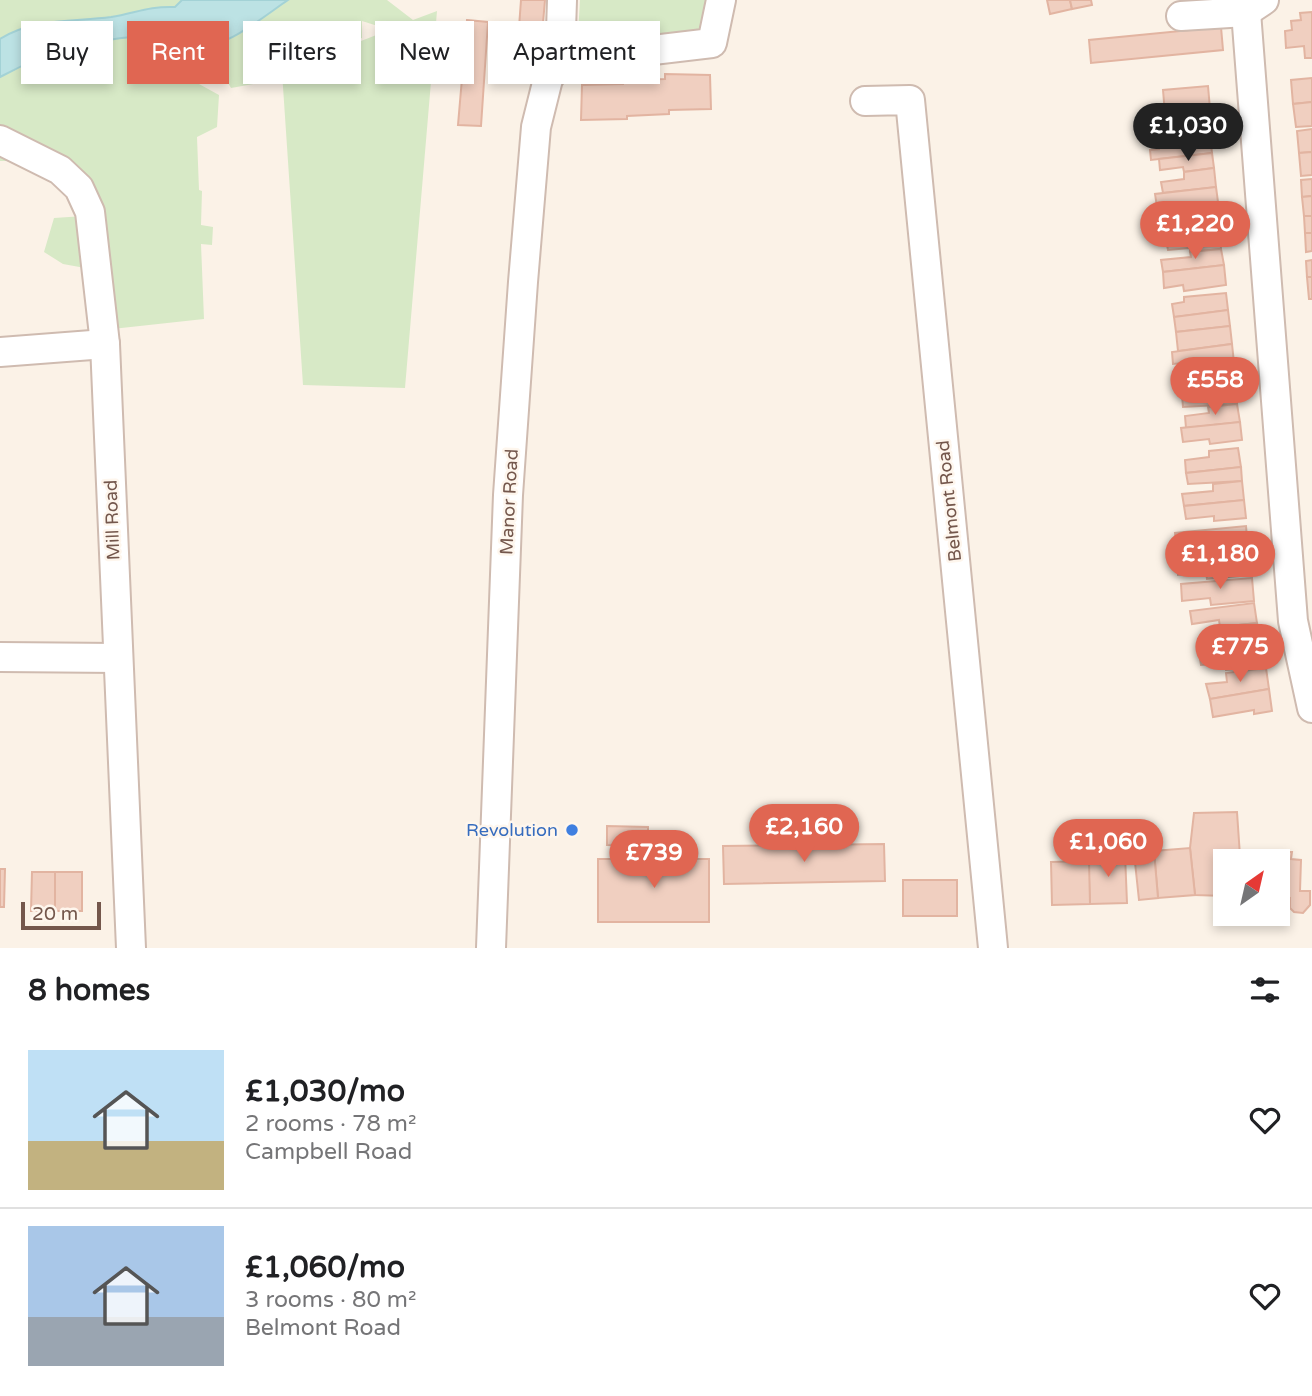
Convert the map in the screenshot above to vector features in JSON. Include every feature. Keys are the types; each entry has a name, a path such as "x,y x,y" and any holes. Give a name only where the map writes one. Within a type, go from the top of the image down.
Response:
{"street":[{"name":"Manor Road","path":"561,21 562,0"},
{"path":"660,50 712,44 721,0"},
{"path":"1181,16 1255,6 1293,621 1312,708"},
{"name":"Manor Road","path":"491,948 508,495 536,127 547,84"},
{"name":"Belmont Road","path":"865,101 910,100 993,948"},
{"name":"Mill Road","path":"0,140 60,170 79,188 90,212 105,344 131,948"},
{"path":"0,352 105,344"},
{"path":"0,657 118,658"}],"green space":[{"path":"0,0 387,0 413,20 437,11 436,21 375,21 375,25 362,21 361,38 361,21 243,21 243,84 254,84 231,88 229,84 229,21 127,21 127,84 199,84 219,95 217,127 197,137 199,190 202,191 201,225 213,227 212,245 201,244 204,319 103,330 85,268 63,264 44,252 54,218 84,216 79,196 16,147 9,161 0,161"},
{"path":"580,0 707,0 705,22 697,31 660,37 660,21 579,21"},
{"path":"375,36 375,84 431,84 405,388 303,385 283,84 361,84 361,41"}],"water":[{"path":"182,0 288,0 257,21 243,21 243,30 229,38 229,21 127,21 127,38 113,40 113,21 65,21 175,7"},
{"path":"21,29 21,66 0,77 0,39"}],"building":[{"path":"521,0 545,0 543,21 519,21"},
{"path":"1047,0 1070,0 1072,9 1050,14"},
{"path":"1070,0 1091,0 1092,5 1072,9"},
{"path":"1312,12 1312,58 1305,58 1304,46 1286,48 1285,31 1292,30 1291,21 1301,20 1300,13"},
{"path":"467,20 488,22 481,126 458,125 462,84 474,84 474,21"},
{"path":"1221,27 1223,50 1091,63 1089,40"},
{"path":"665,74 710,75 711,109 669,110 669,114 627,116 627,119 581,120 582,85 660,84 660,79 665,79"},
{"path":"1312,78 1312,102 1293,104 1291,80"},
{"path":"1208,86 1210,109 1165,114 1163,90"},
{"path":"1312,102 1312,126 1296,127 1293,104"},
{"path":"1210,109 1213,132 1167,137 1165,114"},
{"path":"1312,129 1312,152 1299,153 1297,131"},
{"path":"1210,135 1212,153 1151,160 1150,150 1168,145 1168,140"},
{"path":"1312,152 1312,175 1301,176 1299,153"},
{"path":"1212,153 1214,168 1184,172 1183,167 1160,170 1159,159"},
{"path":"1214,168 1216,187 1163,193 1161,182 1184,179 1184,172"},
{"path":"1312,179 1312,196 1302,197 1301,180"},
{"path":"1216,187 1218,202 1186,209 1185,204 1157,207 1155,194"},
{"path":"1312,196 1312,216 1304,216 1302,197"},
{"path":"1218,216 1220,233 1166,240 1164,223"},
{"path":"1304,216 1312,216 1312,233 1305,233"},
{"path":"1220,233 1221,249 1190,252 1190,248 1168,250 1166,240"},
{"path":"1305,233 1312,233 1312,251 1306,252"},
{"path":"1221,249 1224,265 1163,272 1161,260 1191,257 1190,252"},
{"path":"1312,260 1312,277 1307,277 1306,261"},
{"path":"1224,265 1226,285 1184,291 1183,285 1164,288 1163,272"},
{"path":"1307,277 1312,277 1312,299 1309,299"},
{"path":"1226,293 1228,310 1174,317 1172,304 1184,302 1184,297"},
{"path":"1228,310 1230,326 1176,332 1174,317"},
{"path":"1230,326 1232,344 1178,351 1176,332"},
{"path":"1232,344 1234,363 1201,367 1200,361 1173,364 1172,352"},
{"path":"1234,370 1236,389 1182,395 1181,382 1205,379 1204,373"},
{"path":"1236,389 1237,404 1183,407 1182,395"},
{"path":"1237,404 1240,422 1186,428 1185,416 1209,413 1208,407"},
{"path":"1240,422 1242,440 1210,444 1209,439 1183,442 1181,428"},
{"path":"1238,448 1241,467 1186,473 1185,460 1209,457 1209,451"},
{"path":"1241,467 1242,481 1188,484 1186,473"},
{"path":"1242,481 1244,500 1184,506 1182,494 1213,491 1213,484"},
{"path":"1244,500 1246,518 1214,521 1214,516 1186,519 1184,506"},
{"path":"1246,526 1248,549 1205,553 1205,547 1177,549 1175,533"},
{"path":"1248,552 1250,575 1207,579 1206,572 1178,575 1177,558"},
{"path":"1252,578 1254,601 1211,605 1210,598 1182,601 1181,584"},
{"path":"1254,603 1257,623 1220,627 1219,620 1192,624 1190,611"},
{"path":"1257,623 1260,645 1199,652 1198,639 1221,636 1220,627"},
{"path":"1260,645 1263,666 1226,670 1225,663 1201,665 1199,652"},
{"path":"1266,668 1269,689 1210,699 1206,684 1227,682 1226,673"},
{"path":"1269,689 1272,711 1254,714 1254,710 1213,717 1210,699"},
{"path":"1237,812 1240,849 1213,849 1213,896 1195,895 1190,848 1194,813"},
{"path":"607,826 648,827 648,846 607,845"},
{"path":"884,844 885,881 724,884 723,846"},
{"path":"1190,848 1195,895 1158,898 1154,851"},
{"path":"1154,851 1158,898 1139,900 1134,853"},
{"path":"1290,852 1292,852 1291,859 1301,860 1300,891 1310,891 1310,905 1303,913 1294,912 1290,908"},
{"path":"1125,854 1127,903 1090,904 1088,855"},
{"path":"598,859 709,859 709,922 598,922"},
{"path":"1089,861 1090,904 1052,905 1051,862"},
{"path":"0,869 5,869 4,907 0,907"},
{"path":"32,872 55,872 55,911 31,911"},
{"path":"55,872 82,872 82,911 55,911"},
{"path":"903,880 957,880 957,916 903,916"}],"place":[{"name":"Revolution","path":"572,830"}]}
